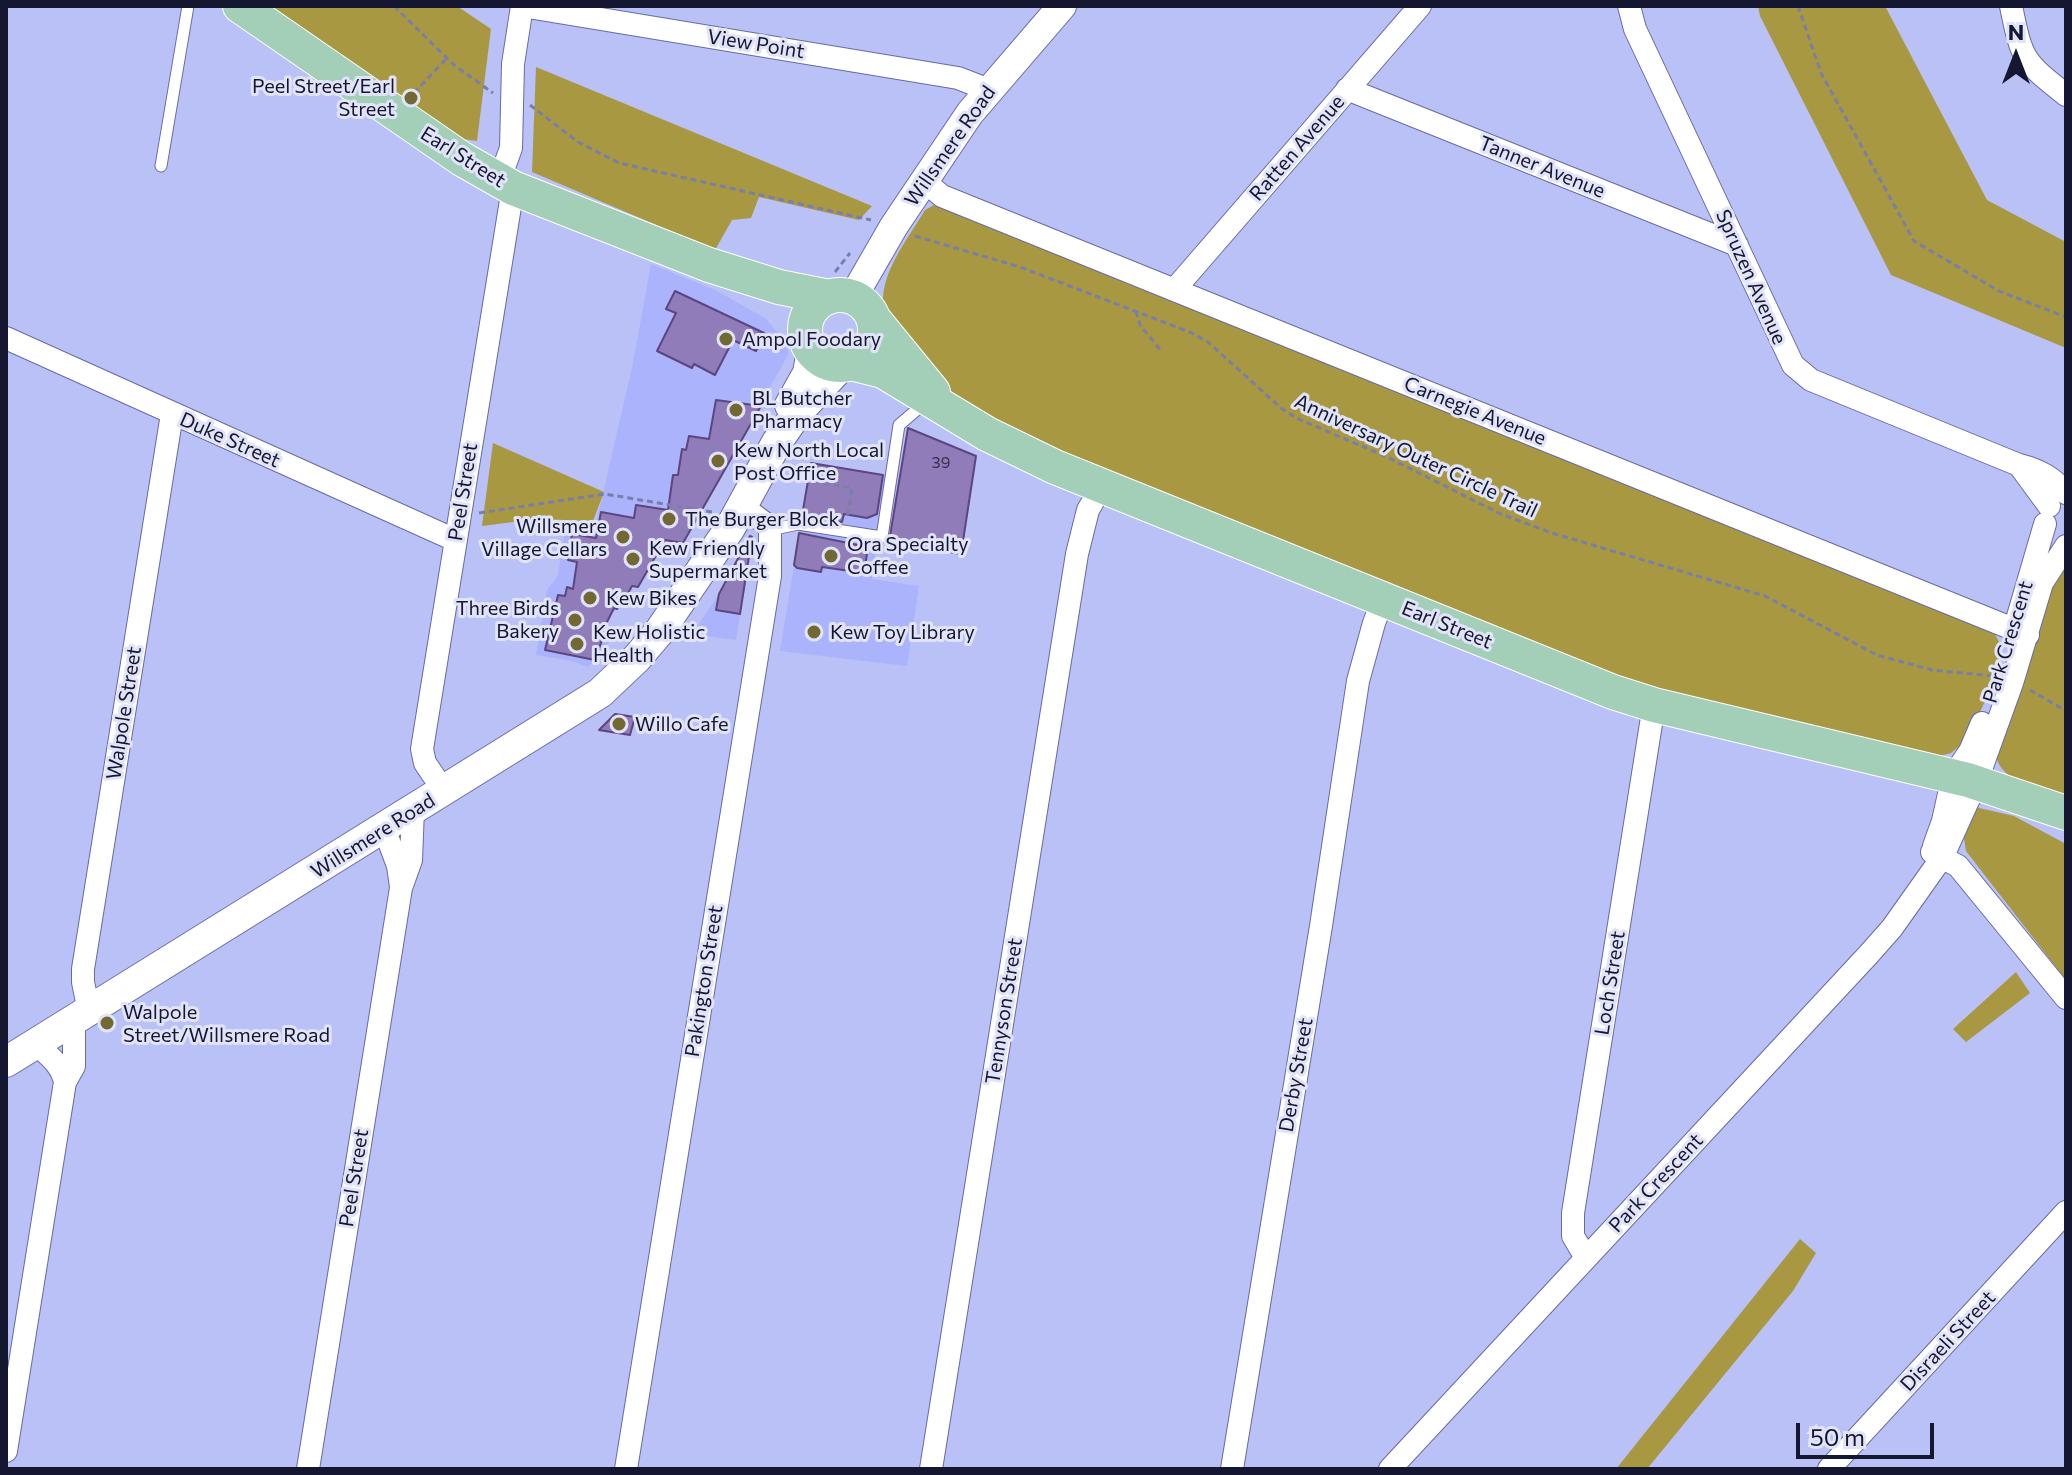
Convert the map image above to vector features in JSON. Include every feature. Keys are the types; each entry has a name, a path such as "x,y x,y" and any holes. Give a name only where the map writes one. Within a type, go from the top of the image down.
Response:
{"main road":[{"name":"Earl Street","path":"240,6 462,159 506,185 709,265 852,305 937,401"},
{"name":"Earl Street","path":"709,265 769,302 828,355 883,371 1022,451 1613,692 1654,705 1966,780 2066,813"},
{"path":"818,303 852,305 870,344 828,355 806,325 810,313 818,303"},
{"name":"Willsmere Road","path":"6,1062 600,693 659,632 798,412 828,355"}],"street":[{"name":"Peel Street","path":"444,791 425,763 422,749 511,148 513,64 522,6"},
{"name":"View Point","path":"522,6 958,78 989,90"},
{"name":"Willsmere Road","path":"852,305 894,226 989,90 1062,6"},
{"name":"Ratten Avenue","path":"1174,290 1420,6"},
{"name":"Spruzen Avenue","path":"1629,6 1635,29 1786,355 1811,380 2019,465 2056,505 2051,535 2066,543"},
{"path":"2011,6 2018,40 2027,61 2066,95"},
{"name":"Tanner Avenue","path":"1347,89 1737,245"},
{"name":"Carnegie Avenue","path":"925,182 942,196 2021,632"},
{"name":"Duke Street","path":"6,338 455,540"},
{"name":"Walpole Street","path":"6,1451 65,1082 74,1066 82,1017 83,969 172,414"},
{"name":"Tennyson Street","path":"931,1469 1077,554 1077,502 1094,482"},
{"name":"Park Crescent","path":"1390,1469 1869,954 1917,892 1937,854 1943,821 1966,780 1976,738 2006,680 2056,505"},
{"path":"733,512 766,522 770,530"},
{"name":"Pakington Street","path":"626,1469 770,576 770,530"},
{"name":"Park Crescent","path":"2021,632 2042,583 2066,543"},
{"name":"Derby Street","path":"1232,1469 1358,681 1359,622 1376,596"},
{"name":"Loch Street","path":"1586,1258 1573,1236 1573,1213 1654,705"},
{"name":"Peel Street","path":"308,1469 401,888 411,860 413,809"},
{"name":"Peel Street","path":"384,828 398,866 401,888"},
{"path":"1937,854 1958,866 2066,998"},
{"path":"36,1044 56,1061 65,1082"},
{"name":"Disraeli Street","path":"1829,1469 2066,1212"}],"lane":[{"path":"161,166 188,6"},
{"path":"770,530 798,524 882,537 899,425 937,401"}],"path":[{"name":"Anniversary Outer Circle Trail","path":"394,6 447,58 490,92 512,97 538,109 578,142 619,163 894,226 941,245 1020,267 1208,342 1296,418 1385,456 1501,514 1552,533 1765,596 1877,655 1932,670 2006,680 2066,711"},
{"path":"1798,6 1821,73 1914,241 1999,291 2066,317"},
{"path":"409,97 447,58"},
{"path":"1136,311 1140,325 1162,352"},
{"path":"804,480 852,488 845,531"},
{"path":"459,515 605,494 733,512"}],"shaded area":[{"path":"266,6 457,6 491,29 477,141 455,138"},
{"path":"1758,6 1885,6 1987,200 2066,242 2066,348 1891,275 1760,16"},
{"path":"536,67 872,206 859,220 759,197 751,218 732,220 715,250 532,172"},
{"path":"942,205 1995,634 2002,648 1986,699 1970,734 1951,753 1940,756 1638,688 1044,449 953,395 926,369 884,311 883,298 889,271 925,210"},
{"path":"651,264 715,290 765,318 784,340 789,353 683,543 665,540 638,587 631,586 608,620 605,619 600,631 609,639 605,651 599,649 588,667 536,655 547,590 558,575 565,530 594,532 633,363"},
{"path":"493,443 604,492 593,521 537,519 482,526"},
{"path":"811,463 887,475 872,579 919,586 907,666 780,651"},
{"path":"740,554 749,556 736,640 692,634 719,594"},
{"path":"2066,559 2066,799 2014,779 2005,772 1995,754 2050,581"},
{"path":"1975,807 2014,816 2066,844 2066,980 1966,851 1963,832"},
{"path":"2016,972 2030,993 1966,1042 1953,1029"},
{"path":"1800,1239 1816,1253 1793,1291 1647,1469 1616,1469"}],"building":[{"path":"675,291 764,333 756,351 733,340 715,375 657,351 676,313 666,309"},
{"path":"716,400 761,406 683,543 665,540 638,587 632,586 617,609 614,608 600,636 603,637 595,660 545,650 558,595 565,596 567,587 573,589 577,562 568,560 572,534 596,538 601,512 634,518 636,505 668,510 673,475 678,475 682,449 686,450 689,436 709,439"},
{"path":"908,428 976,456 961,554 889,542"},
{"path":"811,463 883,475 877,514 867,518 844,514 842,522 802,516"},
{"name":"Ora Specialty Coffee","path":"799,533 868,547 864,573 822,567 821,572 797,568 794,565"},
{"path":"750,536 740,614 716,610 719,594"},
{"path":"615,714 635,717 630,735 599,730"}],"place":[{"name":"Peel Street/Earl Street","path":"411,98"},
{"name":"Ampol Foodary","path":"726,339"},
{"name":"BL Butcher Pharmacy","path":"736,410"},
{"name":"Kew North Local Post Office","path":"718,461"},
{"name":"The Burger Block","path":"669,519"},
{"name":"Willsmere Village Cellars","path":"623,537"},
{"name":"Ora Specialty Coffee","path":"831,556"},
{"name":"Kew Friendly Supermarket","path":"633,559"},
{"name":"Kew Bikes","path":"590,598"},
{"name":"Three Birds Bakery","path":"575,620"},
{"name":"Kew Toy Library","path":"814,632"},
{"name":"Kew Holistic Health","path":"577,644"},
{"name":"Willo Cafe","path":"619,724"},
{"name":"Walpole Street/Willsmere Road","path":"107,1023"}]}
